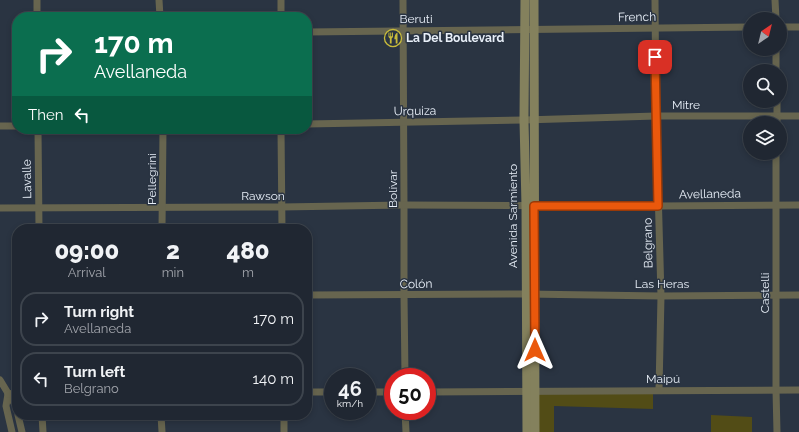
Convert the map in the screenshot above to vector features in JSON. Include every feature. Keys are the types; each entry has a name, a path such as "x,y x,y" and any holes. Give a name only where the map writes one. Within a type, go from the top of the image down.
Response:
{"main road":[{"name":"Avenida Sarmiento","path":"525,0 529,30 534,119 530,206 530,294 531,392 535,432"},
{"name":"Avenida Sarmiento","path":"530,206 524,120 529,30 534,0"},
{"name":"Avenida Sarmiento","path":"527,432 531,392"}],"street":[{"path":"37,0 37,12"},
{"path":"159,0 160,12"},
{"path":"281,0 281,12"},
{"name":"Bolívar","path":"403,0 405,368"},
{"name":"Belgrano","path":"655,0 656,116 661,296 659,390"},
{"path":"776,0 776,12"},
{"name":"French","path":"529,30 743,27"},
{"path":"787,27 799,27"},
{"name":"Beruti","path":"312,32 529,30"},
{"name":"Mitre","path":"524,120 656,116 743,119"},
{"name":"Mitre","path":"787,118 799,116"},
{"name":"Urquiza","path":"312,124 524,120"},
{"path":"0,126 12,126"},
{"name":"Lavalle","path":"38,134 39,224"},
{"name":"Pellegrini","path":"162,224 163,134"},
{"path":"281,134 282,224"},
{"name":"Castelli","path":"776,160 777,432"},
{"name":"Rawson","path":"0,208 163,208 404,205 530,206"},
{"name":"Avellaneda","path":"530,206 799,205"},
{"name":"Las Heras","path":"530,294 799,296"},
{"name":"Colón","path":"312,295 530,294"},
{"path":"0,380 12,400"},
{"name":"Maipú","path":"436,392 799,390"},
{"path":"312,392 324,392"},
{"path":"8,394 12,394"},
{"path":"8,394 6,406 12,432"},
{"path":"19,420 22,432"},
{"path":"42,420 43,432"},
{"path":"161,420 162,432"},
{"path":"284,420 284,432"},
{"path":"405,420 406,432"}],"shaded area":[{"path":"538,394 653,394 653,409 554,406 554,432 538,432"},
{"path":"711,415 752,417 752,432 711,432"}],"place":[{"name":"La Del Boulevard","path":"393,38"}],"route":[{"path":"535,350 534,206 658,206 655,57"}]}
